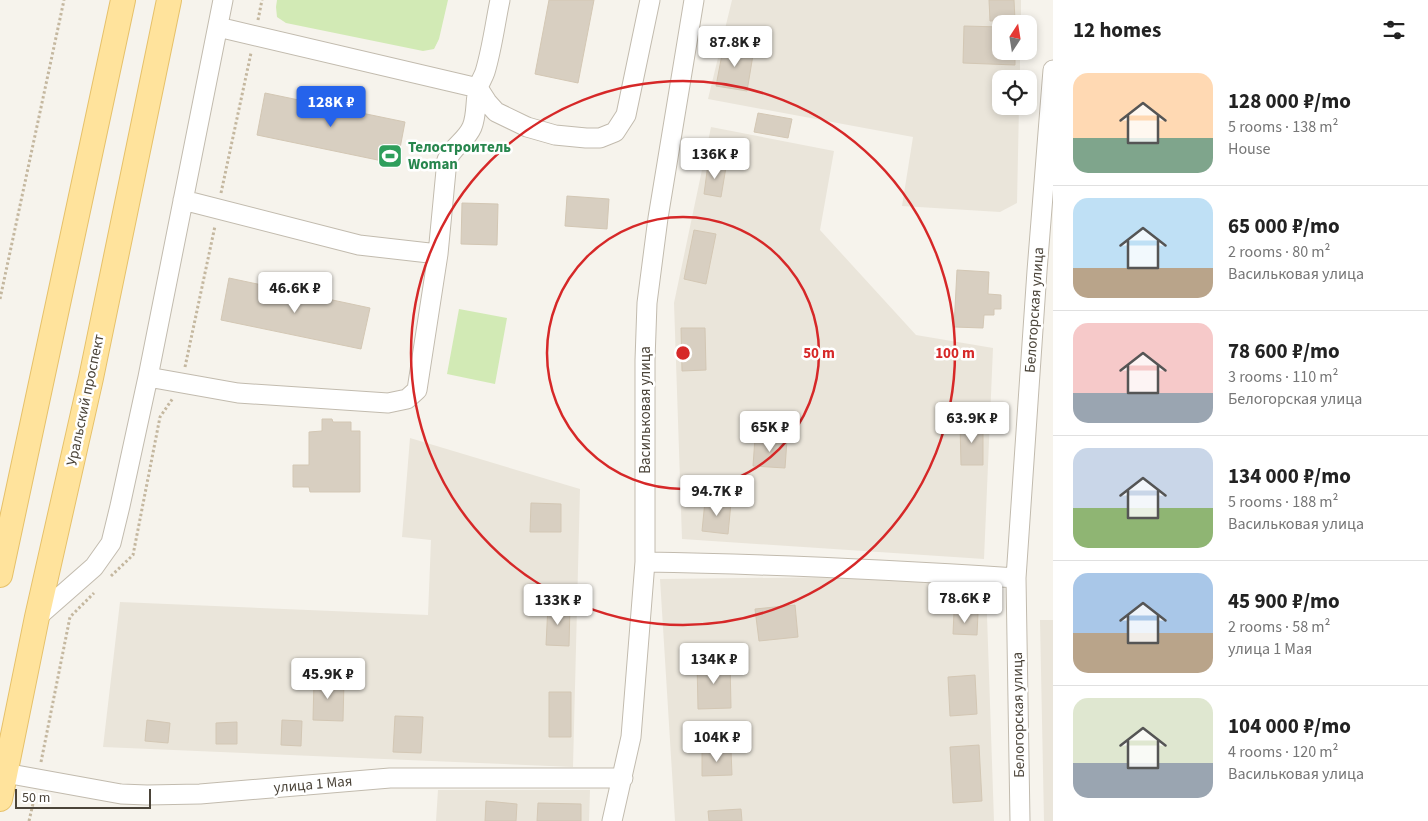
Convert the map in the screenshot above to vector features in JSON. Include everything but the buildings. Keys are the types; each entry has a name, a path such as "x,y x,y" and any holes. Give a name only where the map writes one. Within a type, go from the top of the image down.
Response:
{"main road":[{"path":"0,576 123,0"},
{"name":"Уральский проспект","path":"0,799 37,617 91,378 169,0"}],"street":[{"path":"37,617 94,567 111,543 148,377 223,0"},
{"path":"148,377 238,394 388,403 407,399 417,390 438,254 447,160 457,145 468,137 473,126 477,108 478,88 485,72 500,0"},
{"path":"218,27 478,88 496,112 527,127 554,135 600,138 615,132 626,115 650,0"},
{"name":"Васильковая улица","path":"612,821 631,737 645,562 645,360 647,303 658,218 694,0"},
{"name":"Белогорская улица","path":"1020,821 1016,578 1045,272 1053,70"},
{"path":"183,200 359,245 438,254"},
{"path":"645,562 744,564 1016,578"},
{"name":"улица 1 Мая","path":"5,773 121,794 147,795 200,794 390,778 623,778"}],"path":[{"path":"0,299 64,0"}],"shaded area":[{"path":"732,0 1021,0 1021,15 992,15 992,60 1020,60 1020,70 992,70 992,115 1019,115 1017,203 1000,212 902,206 913,137 708,99"},
{"path":"711,127 834,151 820,230 916,335 993,348 984,559 682,539 674,303"},
{"path":"410,438 580,489 573,767 103,747 120,602 428,615 431,540 402,537"},
{"path":"842,577 986,586 994,821 675,821 660,579"},
{"path":"1040,620 1053,620 1053,821 1044,821"},
{"path":"438,790 590,790 589,821 436,821"}],"green space":[{"path":"277,0 448,0 439,39 434,49 423,51 286,23 277,17"},
{"path":"459,309 507,318 495,384 447,374"}],"place":[{"name":"Телостроитель Woman","path":"390,156"}]}
